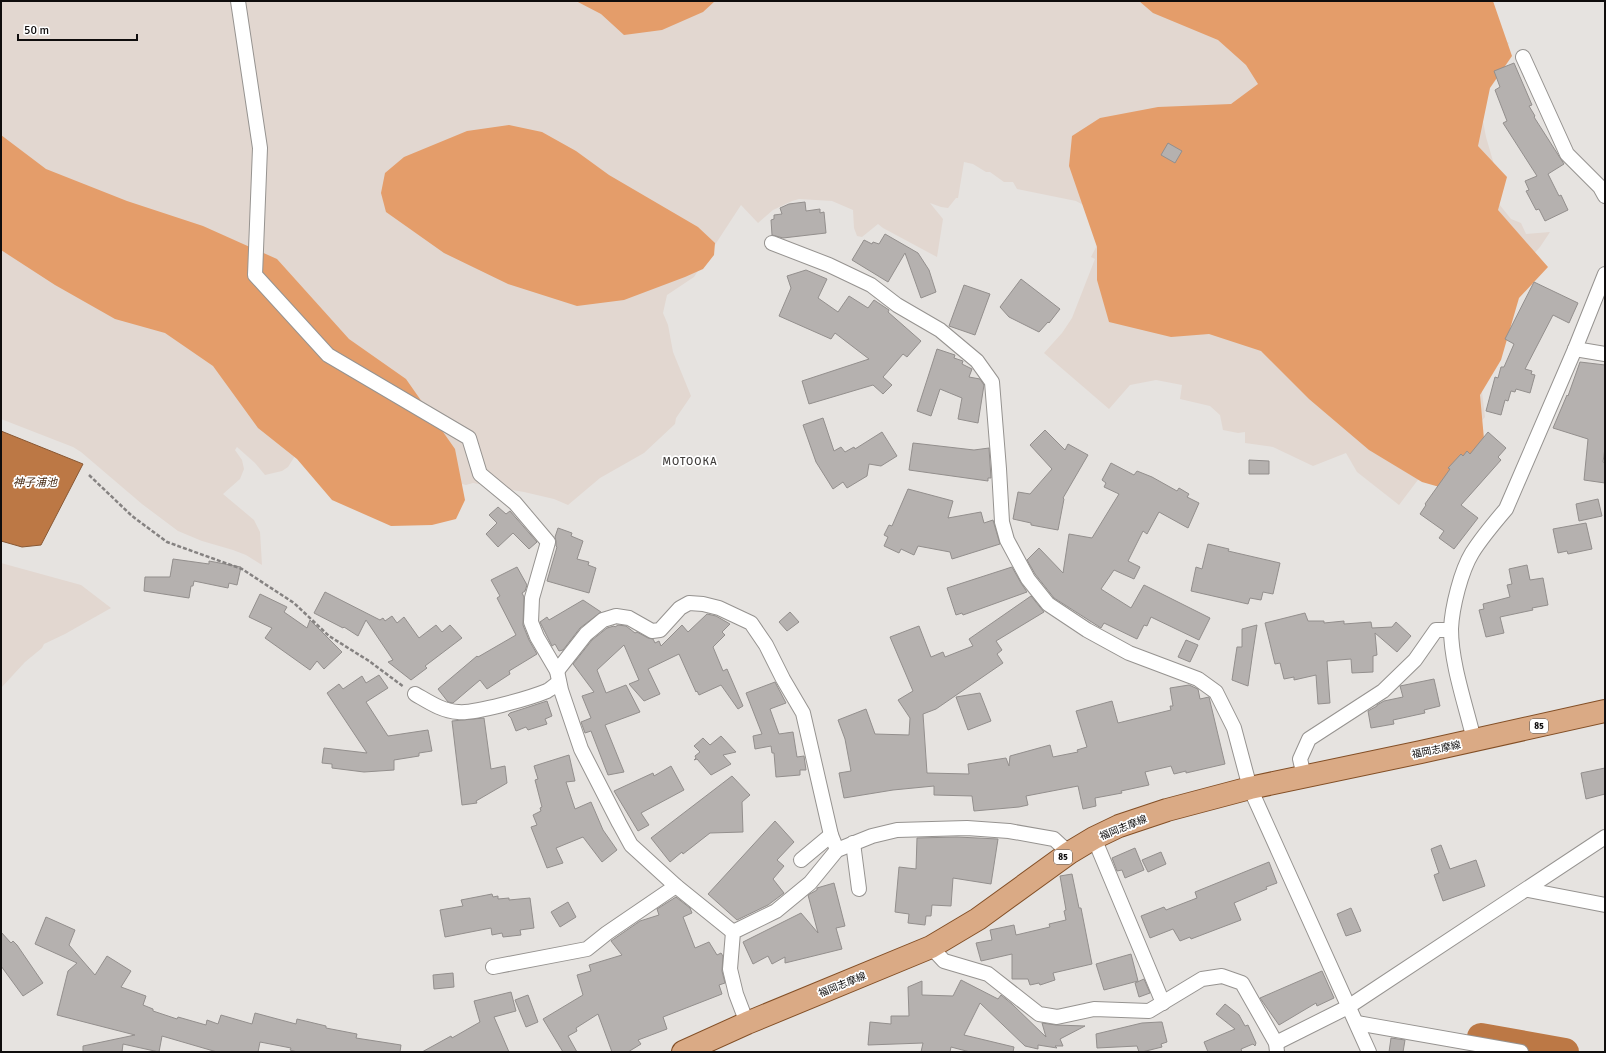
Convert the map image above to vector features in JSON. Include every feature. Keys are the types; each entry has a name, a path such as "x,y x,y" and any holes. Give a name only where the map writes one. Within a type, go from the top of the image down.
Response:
{"main road":[{"name":"福岡志摩線","path":"683,1052 747,1023 931,948 978,919 1069,853 1094,838 1119,826 1166,810 1250,788 1605,711"}],"street":[{"path":"238,1 260,148 255,275 328,355 468,438 480,474 515,503 548,542 532,598 531,622 537,637 558,677 581,749 632,845 676,886 733,932"},
{"path":"1523,57 1567,154 1600,187 1605,196"},
{"path":"772,243 828,265 871,285 898,305 940,330 977,361 992,382 1002,522 1007,540 1028,579 1048,604 1087,630 1129,653 1198,679 1216,692 1234,728 1250,788 1369,1052"},
{"path":"1474,740 1456,666 1451,630 1454,606 1461,580 1471,554 1489,528 1506,509 1575,349 1605,274"},
{"path":"1575,349 1605,354"},
{"path":"416,694 438,707 456,712 467,713 515,701 548,691 586,634 603,620 616,616 629,618 652,631 660,630 680,608 689,603 703,604 719,608 751,623 766,645 783,679 803,713 831,835 837,850"},
{"path":"1304,776 1300,759 1308,739 1383,692 1415,660 1436,630 1451,630"},
{"path":"733,932 776,911 810,883 837,850 872,836 897,830 968,828 1009,831 1054,839 1069,853"},
{"path":"801,860 831,835"},
{"path":"931,948 944,961 988,974 1040,1014 1057,1017 1094,1009 1149,1011 1202,979 1222,976 1242,983 1276,1048 1348,1007 1528,890 1605,837"},
{"path":"1094,838 1163,1003"},
{"path":"853,843 859,889"},
{"path":"493,968 587,949 607,933 676,886"},
{"path":"1528,890 1605,905"},
{"path":"733,932 730,969 736,994 747,1023"},
{"path":"1356,1023 1521,1052"}],"path":[{"path":"89,475 132,516 167,542 242,569 294,603 329,636 369,661 416,694"}],"shaded area":[{"path":"1,1 1433,1 1509,43 1479,101 1486,137 1500,185 1499,204 1511,219 1521,223 1526,234 1550,232 1531,257 1466,367 1482,392 1485,417 1480,423 1469,412 1399,505 1357,472 1346,453 1313,466 1273,447 1245,443 1245,432 1238,433 1223,430 1220,415 1210,406 1180,399 1182,385 1156,380 1130,385 1109,409 1044,353 1062,333 1072,318 1095,259 1091,257 1110,220 1076,201 1017,189 1013,182 1004,182 990,172 986,172 973,164 964,162 958,198 956,198 948,208 930,203 943,219 937,257 878,224 862,237 857,236 854,228 853,210 832,201 799,199 792,201 773,210 758,223 741,205 694,277 667,295 663,313 668,325 673,352 691,396 676,418 675,424 644,453 600,478 568,505 554,499 524,492 473,483 466,485 302,445 288,467 282,471 265,475 255,463 237,447 235,450 242,460 244,469 240,479 223,494 254,520 260,532 262,565 246,555 202,541 178,531 142,504 81,452 73,447 1,419"},
{"path":"576,1 715,1 703,12 662,30 624,35 601,14"},
{"path":"1139,1 1493,1 1512,56 1490,88 1478,146 1507,177 1498,210 1548,267 1519,298 1501,360 1480,395 1484,439 1450,490 1422,482 1369,450 1309,399 1261,351 1209,334 1171,337 1109,322 1097,280 1097,247 1069,166 1072,136 1100,118 1158,107 1231,104 1258,84 1246,65 1218,40 1153,13"},
{"path":"509,125 542,132 576,151 609,175 698,227 715,243 714,255 703,269 624,300 577,306 508,284 444,253 386,212 381,193 385,173 404,157 467,131"},
{"path":"1,135 46,169 127,201 203,226 277,259 349,339 406,379 455,449 465,500 456,519 432,525 391,526 332,500 297,459 258,428 213,366 165,333 115,319 55,285 1,250"},
{"path":"1,563 81,585 111,608 44,644 42,648 25,662 1,688"}],"water":[{"name":"神子浦池","path":"1,431 83,464 41,545 22,547 1,541"}],"building":[{"path":"1514,63 1532,105 1529,106 1535,116 1534,117 1564,164 1548,174 1568,210 1545,221 1539,209 1536,210 1526,191 1529,190 1525,181 1537,176 1503,123 1507,121 1495,90 1500,87 1494,71"},
{"path":"1168,143 1182,151 1175,163 1161,155"},
{"path":"805,202 806,211 820,209 820,213 824,212 826,233 783,238 772,235 771,220 774,219 774,215 782,214 780,208 789,204"},
{"path":"885,234 918,253 929,270 936,292 921,298 905,253 888,282 852,260 864,240 872,244 873,242 879,244"},
{"path":"806,270 827,279 818,298 838,312 849,296 868,308 874,300 889,310 888,312 921,341 907,357 903,354 883,377 892,385 883,394 873,385 809,404 802,381 869,359 835,333 831,339 779,316 791,288 787,276"},
{"path":"1021,279 1060,309 1049,323 1048,322 1039,332 1009,317 1000,307"},
{"path":"1534,282 1578,303 1569,323 1553,315 1525,369 1532,371 1531,374 1535,375 1530,393 1516,389 1515,392 1511,391 1508,401 1505,400 1501,415 1486,411 1495,377 1498,378 1501,367 1504,367 1514,344 1505,339"},
{"path":"964,285 990,294 975,335 949,326"},
{"path":"937,349 955,355 954,358 963,361 962,364 972,369 969,377 980,379 984,385 978,423 958,419 962,398 940,389 931,416 917,411"},
{"path":"1580,362 1605,365 1605,448 1603,462 1605,463 1605,483 1584,480 1588,439 1553,428 1567,395 1568,396"},
{"path":"823,418 834,451 841,447 845,452 854,447 855,449 882,432 897,456 881,466 869,464 867,476 847,488 843,482 833,489 816,462 803,425"},
{"path":"1045,430 1065,450 1068,444 1088,455 1063,498 1058,530 1031,525 1031,523 1013,519 1018,492 1030,494 1052,469 1030,445"},
{"path":"1488,432 1506,448 1498,457 1501,460 1461,505 1478,518 1454,549 1439,538 1444,531 1420,514 1426,505 1425,504 1450,469 1448,468 1461,454 1463,456 1467,451 1470,454"},
{"path":"913,443 974,450 989,448 991,478 988,478 988,481 909,470"},
{"path":"1249,460 1269,461 1269,474 1249,474"},
{"path":"1111,463 1134,475 1137,471 1152,477 1177,491 1179,488 1189,494 1187,497 1199,503 1188,528 1159,512 1147,534 1143,531 1128,561 1140,567 1134,579 1114,570 1101,589 1131,608 1144,585 1210,618 1199,640 1151,617 1147,626 1144,625 1137,639 1104,623 1101,628 1054,598 1035,574 1027,560 1039,548 1063,573 1069,534 1092,538 1119,494 1104,487 1106,483 1102,480"},
{"path":"908,489 953,501 948,518 981,512 984,523 993,520 1000,544 952,559 950,552 918,546 914,555 901,549 899,553 884,546 888,537 884,535 889,525 892,526"},
{"path":"1598,499 1602,516 1579,521 1576,504"},
{"path":"498,507 506,514 510,511 537,542 529,549 513,533 498,547 486,534 497,523 489,515"},
{"path":"1586,523 1592,549 1568,554 1567,551 1558,553 1553,529"},
{"path":"558,528 572,533 571,536 583,541 577,559 589,562 588,565 596,568 589,593 547,581 557,547 555,537"},
{"path":"1208,544 1229,549 1228,551 1280,563 1273,594 1263,592 1261,600 1250,598 1248,604 1191,591 1196,567 1202,569"},
{"path":"173,559 209,564 209,561 241,567 237,585 229,583 228,588 194,581 193,586 191,586 189,598 144,591 145,577 170,577"},
{"path":"1527,565 1530,580 1543,578 1548,605 1532,608 1533,610 1500,617 1504,633 1486,637 1479,610 1484,609 1483,604 1510,597 1507,585 1512,584 1509,569"},
{"path":"517,567 527,585 525,591 522,593 524,597 523,625 537,654 509,671 510,674 487,689 480,680 453,703 448,702 438,689 477,656 478,657 516,635 497,598 500,596 491,580"},
{"path":"1012,567 1027,592 963,615 962,613 956,615 947,588"},
{"path":"325,592 380,620 383,618 385,621 392,616 397,623 404,617 419,638 436,625 442,632 450,625 462,638 425,666 427,668 411,680 388,662 393,660 366,620 358,636 344,627 343,628 314,613"},
{"path":"260,594 287,607 284,612 307,628 310,620 342,652 324,669 317,661 310,670 265,638 272,628 249,617"},
{"path":"1031,596 1044,612 996,641 1002,650 997,654 1003,663 936,709 923,714 927,773 969,774 968,764 1006,758 1009,766 1010,756 1050,745 1053,757 1078,752 1077,750 1087,747 1076,711 1112,701 1118,723 1171,710 1170,706 1173,706 1170,688 1189,685 1198,689 1200,699 1209,697 1225,764 1186,773 1186,771 1174,774 1171,766 1145,772 1149,785 1121,791 1122,793 1095,798 1096,806 1083,809 1078,786 1026,796 1028,805 974,811 972,796 934,795 934,786 893,790 844,798 839,773 851,771 845,739 838,720 866,709 875,734 909,735 910,718 898,700 913,691 890,637 919,626 931,657 943,652 945,657 973,646 969,639"},
{"path":"583,600 601,612 580,628 563,650 559,651 555,644 552,646 540,622 547,617 549,620"},
{"path":"790,612 799,622 787,631 779,622"},
{"path":"1305,613 1308,621 1324,621 1324,623 1344,621 1344,624 1371,622 1372,628 1392,627 1396,622 1411,636 1397,652 1375,633 1377,655 1373,656 1373,672 1352,673 1351,659 1327,661 1330,703 1318,704 1316,675 1294,680 1294,677 1284,679 1280,663 1275,664 1265,623"},
{"path":"707,614 716,616 730,624 722,632 725,635 713,647 723,671 727,669 743,706 738,709 721,685 699,695 697,691 696,692 679,654 648,669 660,694 644,701 629,684 639,680 624,645 597,670 606,693 626,685 640,712 605,725 624,772 608,775 591,731 585,733 581,722 591,718 582,696 594,692 573,664 592,640 607,628 618,625 626,626 635,633 637,632 653,639 655,643 659,641 661,646 682,625 688,632"},
{"path":"1257,625 1248,686 1232,680 1237,647 1242,647 1242,629"},
{"path":"1186,640 1198,645 1190,662 1178,657"},
{"path":"379,675 388,688 366,702 388,736 428,730 432,751 419,753 419,756 394,760 394,770 364,772 332,768 332,764 322,763 324,748 367,753 327,693 339,684 343,689 362,676 366,683"},
{"path":"1434,679 1440,706 1424,710 1425,713 1393,720 1394,724 1371,728 1368,711 1384,701 1403,697 1400,686"},
{"path":"775,682 786,703 770,709 779,734 793,732 797,757 804,756 806,770 800,770 800,775 776,777 774,753 772,753 771,746 755,749 753,736 762,734 746,693"},
{"path":"980,693 991,721 968,730 956,697"},
{"path":"547,701 552,716 545,719 547,724 528,730 526,727 516,731 511,718 508,715 510,713"},
{"path":"484,718 491,769 505,766 507,783 476,801 477,803 462,805 452,721"},
{"path":"721,736 736,752 723,755 731,764 711,775 697,759 694,760 696,758 695,756 700,752 694,746 703,738 710,745"},
{"path":"569,755 575,781 566,782 575,809 591,802 603,830 617,850 602,862 583,837 556,848 563,863 547,868 531,827 537,825 533,815 541,811 540,808 542,807 535,780 538,779 534,766"},
{"path":"671,766 684,790 641,813 649,825 638,831 614,791 653,773 654,776"},
{"path":"1605,768 1605,794 1586,799 1581,773"},
{"path":"732,776 750,795 742,802 743,832 710,833 670,862 651,838"},
{"path":"775,821 794,842 777,860 784,866 773,879 784,893 768,905 737,920 708,894"},
{"path":"957,837 998,839 991,884 953,878 951,906 932,905 931,916 926,916 925,925 908,923 909,914 895,912 899,867 916,869 917,838"},
{"path":"1441,845 1450,869 1476,860 1485,886 1443,901 1434,875 1439,873 1431,849"},
{"path":"1135,848 1144,870 1125,878 1122,870 1117,871 1112,858"},
{"path":"1161,852 1166,864 1148,872 1142,860"},
{"path":"1269,862 1277,883 1266,887 1267,889 1234,903 1241,920 1191,939 1190,937 1180,941 1173,929 1150,938 1141,916 1164,907 1166,910 1197,898 1195,892"},
{"path":"1072,874 1079,908 1081,908 1092,964 1053,973 1055,980 1040,985 1039,983 1030,985 1028,979 1012,979 1012,954 981,961 976,943 992,940 990,930 1014,925 1016,935 1050,927 1049,924 1066,920 1064,911 1066,910 1060,876"},
{"path":"834,883 845,926 836,928 842,949 785,963 785,957 772,964 768,956 753,964 743,942 801,913 818,933 808,895 817,890 817,888"},
{"path":"492,894 493,897 498,896 498,899 509,898 509,900 530,898 534,928 520,930 521,935 503,937 502,933 492,935 491,928 445,937 440,910 463,906 461,900"},
{"path":"676,897 690,908 692,913 683,917 695,948 709,942 717,955 721,953 723,956 722,971 725,983 719,985 722,994 663,1017 667,1029 638,1040 641,1044 628,1052 612,1052 598,1014 576,1028 577,1031 568,1036 577,1052 563,1052 543,1019 583,995 577,975 591,971 589,965 622,955 611,941 640,921 659,915 657,909"},
{"path":"568,902 576,917 560,927 551,912"},
{"path":"1351,908 1361,931 1346,936 1337,914"},
{"path":"46,917 75,930 69,945 95,975 107,956 131,971 121,987 146,996 143,1005 153,1009 153,1011 177,1019 178,1017 206,1025 207,1020 218,1024 221,1015 252,1024 255,1013 296,1024 297,1019 326,1026 326,1028 357,1034 356,1038 401,1045 400,1052 297,1052 290,1050 291,1048 260,1042 258,1052 217,1052 162,1036 159,1052 123,1044 122,1052 83,1052 83,1046 135,1035 57,1015 68,971 77,963 35,944"},
{"path":"1,932 11,943 13,941 17,945 43,983 23,996 1,966"},
{"path":"1131,954 1138,981 1104,990 1096,964"},
{"path":"1322,971 1334,998 1317,1006 1316,1003 1279,1025 1260,998"},
{"path":"453,973 454,987 434,989 433,975"},
{"path":"1144,979 1150,993 1139,997 1135,983"},
{"path":"961,980 998,999 1001,995 1046,1037 1042,1023 1085,1026 1060,1039 1063,1046 1055,1046 1057,1048 1038,1045 1038,1049 1025,1046 980,1003 964,1035 1014,1047 1013,1052 970,1052 951,1047 950,1052 921,1052 923,1043 868,1045 870,1022 891,1024 891,1016 909,1016 908,987 922,981 922,995 953,996"},
{"path":"511,992 516,1011 494,1017 509,1052 422,1052 451,1036 452,1038 480,1022 474,1001"},
{"path":"528,995 538,1022 526,1027 515,1000"},
{"path":"1225,1004 1239,1015 1245,1026 1248,1025 1256,1043 1255,1046 1253,1044 1241,1049 1242,1052 1208,1052 1204,1042 1235,1029 1216,1014"},
{"path":"1162,1022 1167,1042 1161,1044 1162,1047 1142,1052 1139,1052 1137,1046 1097,1048 1096,1034 1142,1023"},
{"path":"1391,1038 1405,1040 1403,1052 1389,1052"}],"waterway":[{"path":"1481,1037 1565,1052"}],"district":[{"name":"MOTOOKA","path":"690,461"}]}
